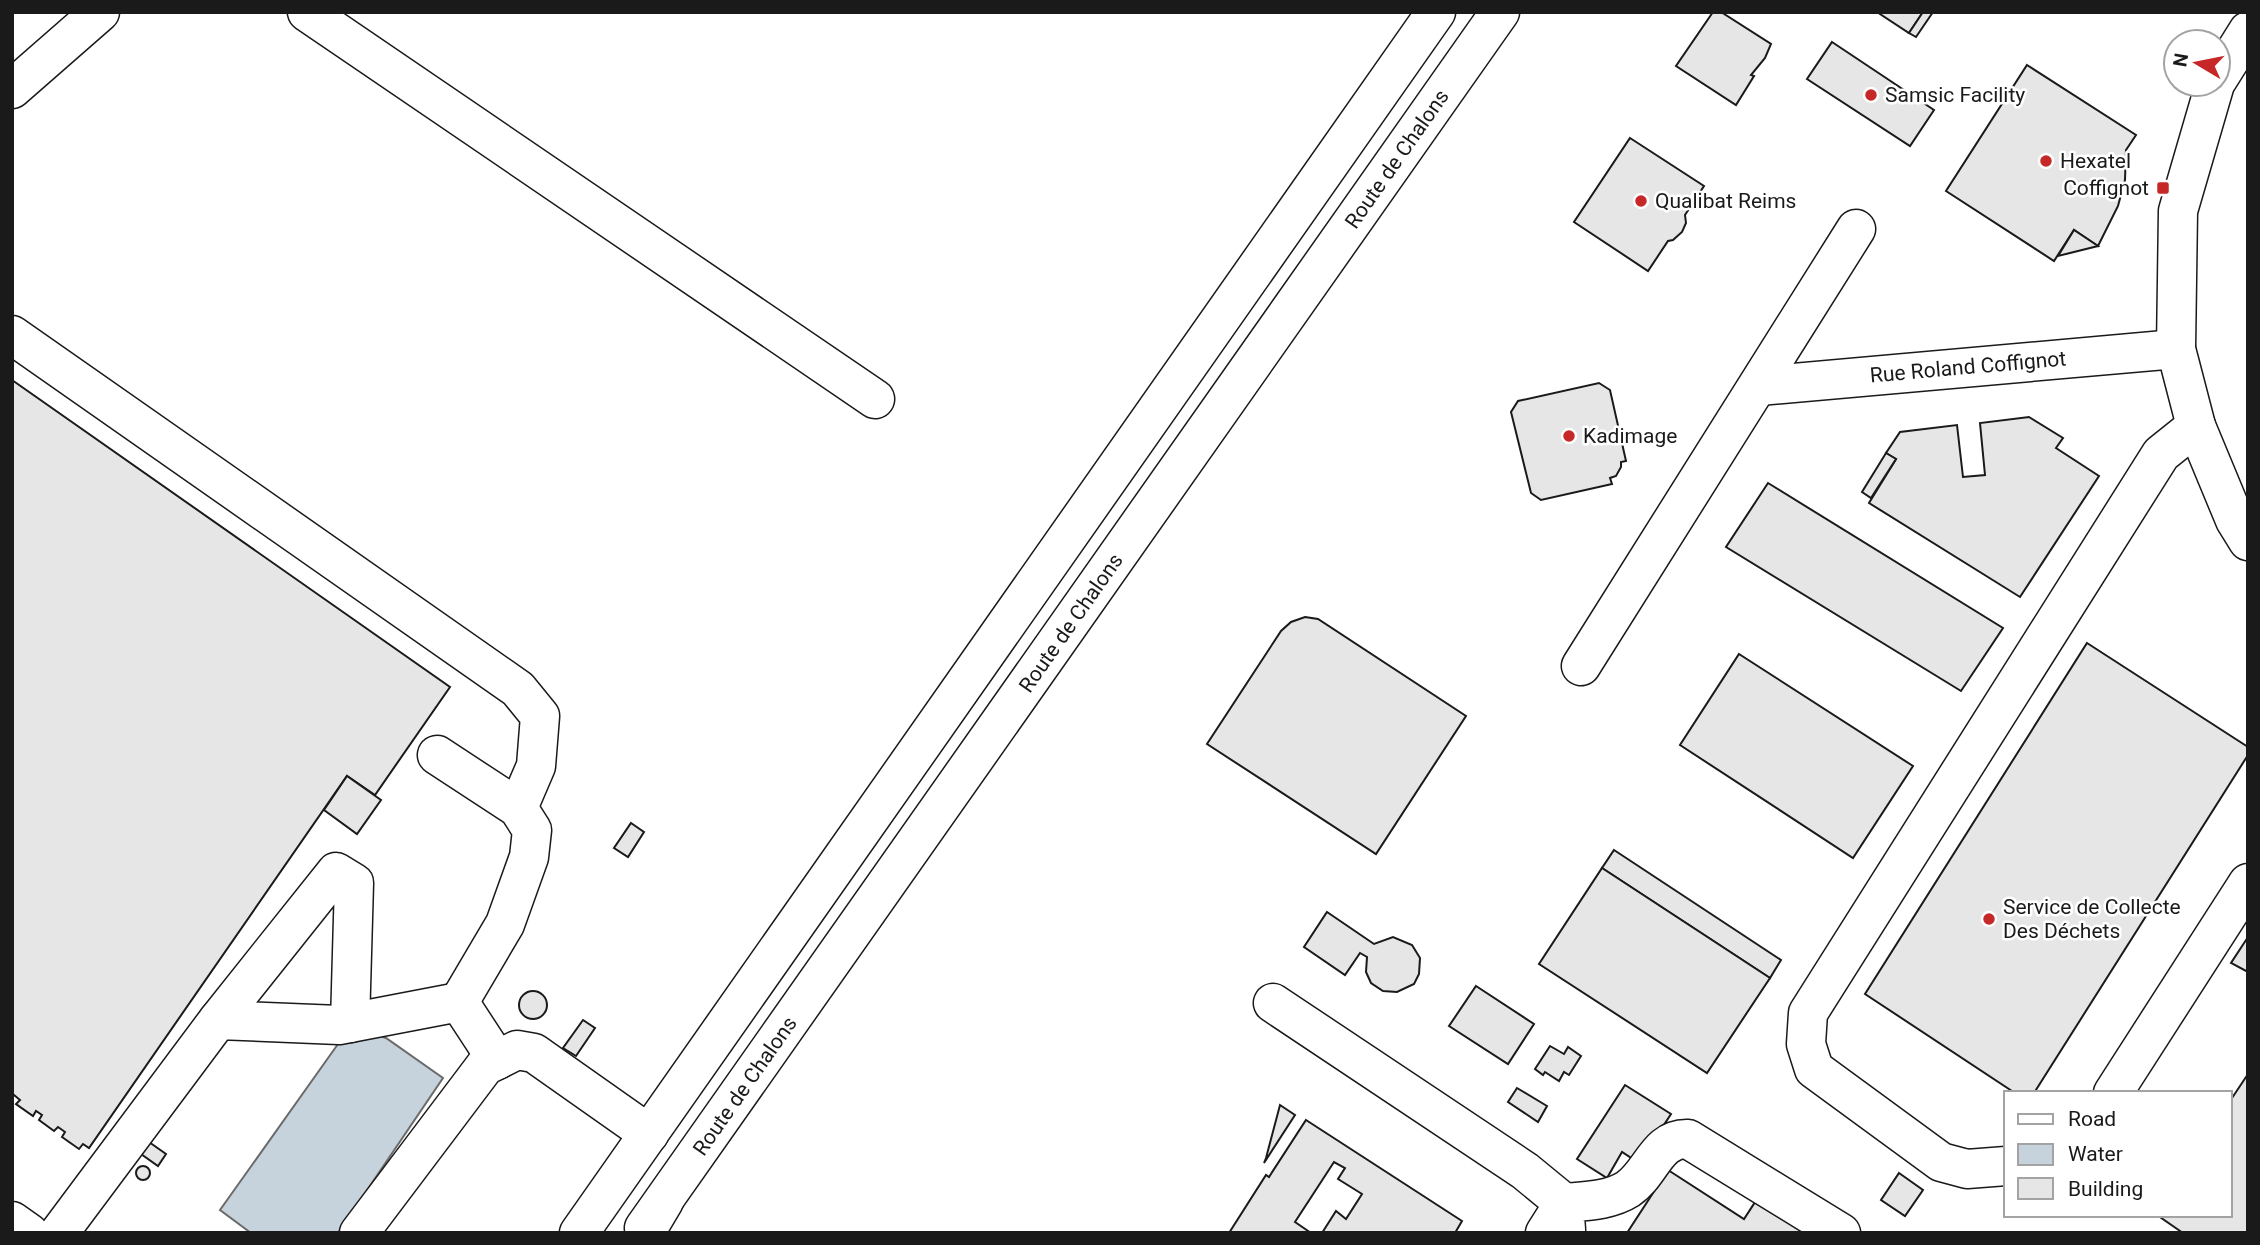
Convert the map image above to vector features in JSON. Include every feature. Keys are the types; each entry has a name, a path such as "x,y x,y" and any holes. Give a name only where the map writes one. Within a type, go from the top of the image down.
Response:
{"main road":[{"path":"12,89 100,12"},
{"path":"307,12 875,399"},
{"path":"579,1233 1436,12"},
{"name":"Route de Chalons","path":"650,1222 1500,12"},
{"path":"2232,57 2248,31"},
{"path":"2211,98 2178,211 2176,349 2196,426 2235,520 2248,541"},
{"path":"1581,666 1856,229"},
{"path":"12,335 517,689 540,716 536,766 518,808"},
{"name":"Rue Roland Coffignot","path":"1759,386 2176,349"},
{"path":"2004,1166 1967,1169 1941,1162 1814,1069 1806,1044 1808,1013 2161,454 2196,426"},
{"path":"218,1020 339,1025 459,1002 505,923 529,857 532,830 518,808 437,755"},
{"path":"59,1233 218,1020 336,872 354,883 350,1023"},
{"path":"2114,1091 2248,883"},
{"path":"459,1002 497,1060"},
{"path":"1273,1003 1525,1171 1558,1223 1628,1189 1667,1143 1688,1139 1841,1233"},
{"path":"359,1233 485,1066 517,1050 534,1053 649,1134"},
{"path":"12,1221 29,1233"}],"water":[{"path":"370,1032 386,1038 443,1078 338,1233 251,1233 220,1210 338,1044"}],"building":[{"path":"1713,12 1721,12 1771,44 1736,105 1676,66"},
{"path":"1877,12 1923,12 1909,33"},
{"path":"1923,12 1933,12 1916,37 1909,33"},
{"name":"Samsic Facility","path":"1832,42 1934,110 1910,146 1807,79"},
{"name":"Hexatel","path":"2027,65 2136,135 2126,150 2125,180 2118,206 2098,246 2074,230 2054,261 1946,191"},
{"name":"Qualibat Reims","path":"1630,138 1704,186 1685,215 1686,223 1682,232 1668,241 1648,271 1574,222"},
{"path":"2074,230 2098,246 2058,256"},
{"path":"12,380 450,687 375,795 347,776 89,1148 83,1144 79,1149 62,1137 65,1132 58,1127 54,1131 39,1120 42,1115 36,1111 33,1116 16,1104 20,1100 14,1095 12,1098"},
{"name":"Kadimage","path":"1599,383 1610,390 1626,461 1621,462 1616,476 1610,478 1612,484 1541,500 1531,493 1511,412 1518,401"},
{"path":"2029,417 2063,438 2056,448 2099,476 2020,597 1869,503 1896,459 1886,453 1900,432 1957,425 1963,477 1985,475 1980,423"},
{"path":"1886,453 1896,459 1871,498 1862,492"},
{"path":"1768,483 2003,628 1961,691 1726,547"},
{"path":"1305,617 1318,619 1466,716 1376,854 1207,744 1281,631 1291,622"},
{"path":"2087,643 2248,747 2248,755 2035,1091 2012,1091 1865,994"},
{"path":"1739,654 1913,766 1853,858 1680,745"},
{"path":"347,776 381,800 357,834 324,810"},
{"path":"631,823 644,832 628,857 614,848"},
{"path":"1614,850 1781,960 1770,978 1602,868"},
{"path":"1602,868 1770,978 1707,1073 1539,964"},
{"path":"1327,912 1374,944 1393,937 1412,945 1420,958 1419,974 1414,984 1397,992 1383,991 1371,983 1366,972 1367,957 1360,953 1345,975 1304,947"},
{"path":"2248,937 2248,972 2231,963"},
{"path":"1476,986 1534,1024 1508,1064 1449,1026"},
{"path":"533,991 543,995 547,1005 543,1015 533,1019 523,1015 519,1005 523,995"},
{"path":"583,1020 595,1028 576,1056 563,1048"},
{"path":"1550,1046 1564,1054 1568,1047 1581,1056 1569,1075 1564,1072 1559,1081 1535,1069"},
{"path":"2248,1074 2248,1233 2183,1233 2160,1217 2232,1217 2232,1098"},
{"path":"1625,1085 1671,1114 1639,1163 1622,1152 1607,1178 1577,1159"},
{"path":"1517,1088 1547,1106 1538,1122 1508,1102"},
{"path":"1280,1105 1295,1115 1264,1163 1266,1158"},
{"path":"1306,1120 1462,1221 1455,1233 1322,1233 1336,1211 1346,1219 1362,1194 1338,1179 1345,1168 1334,1162 1295,1222 1311,1233 1229,1233"},
{"path":"149,1142 166,1154 158,1166 141,1154"},
{"path":"143,1166 148,1168 148,1178 143,1180 138,1178 136,1173 138,1168"},
{"path":"1668,1170 1744,1219 1761,1193 1822,1233 1627,1233"},
{"path":"1899,1173 1923,1190 1905,1216 1881,1200"}],"place":[{"name":"Samsic Facility","path":"1871,95"},
{"name":"Hexatel","path":"2046,161"},
{"name":"Coffignot","path":"2163,188"},
{"name":"Qualibat Reims","path":"1641,201"},
{"name":"Kadimage","path":"1569,436"},
{"name":"Service de Collecte Des Déchets","path":"1989,919"}]}
